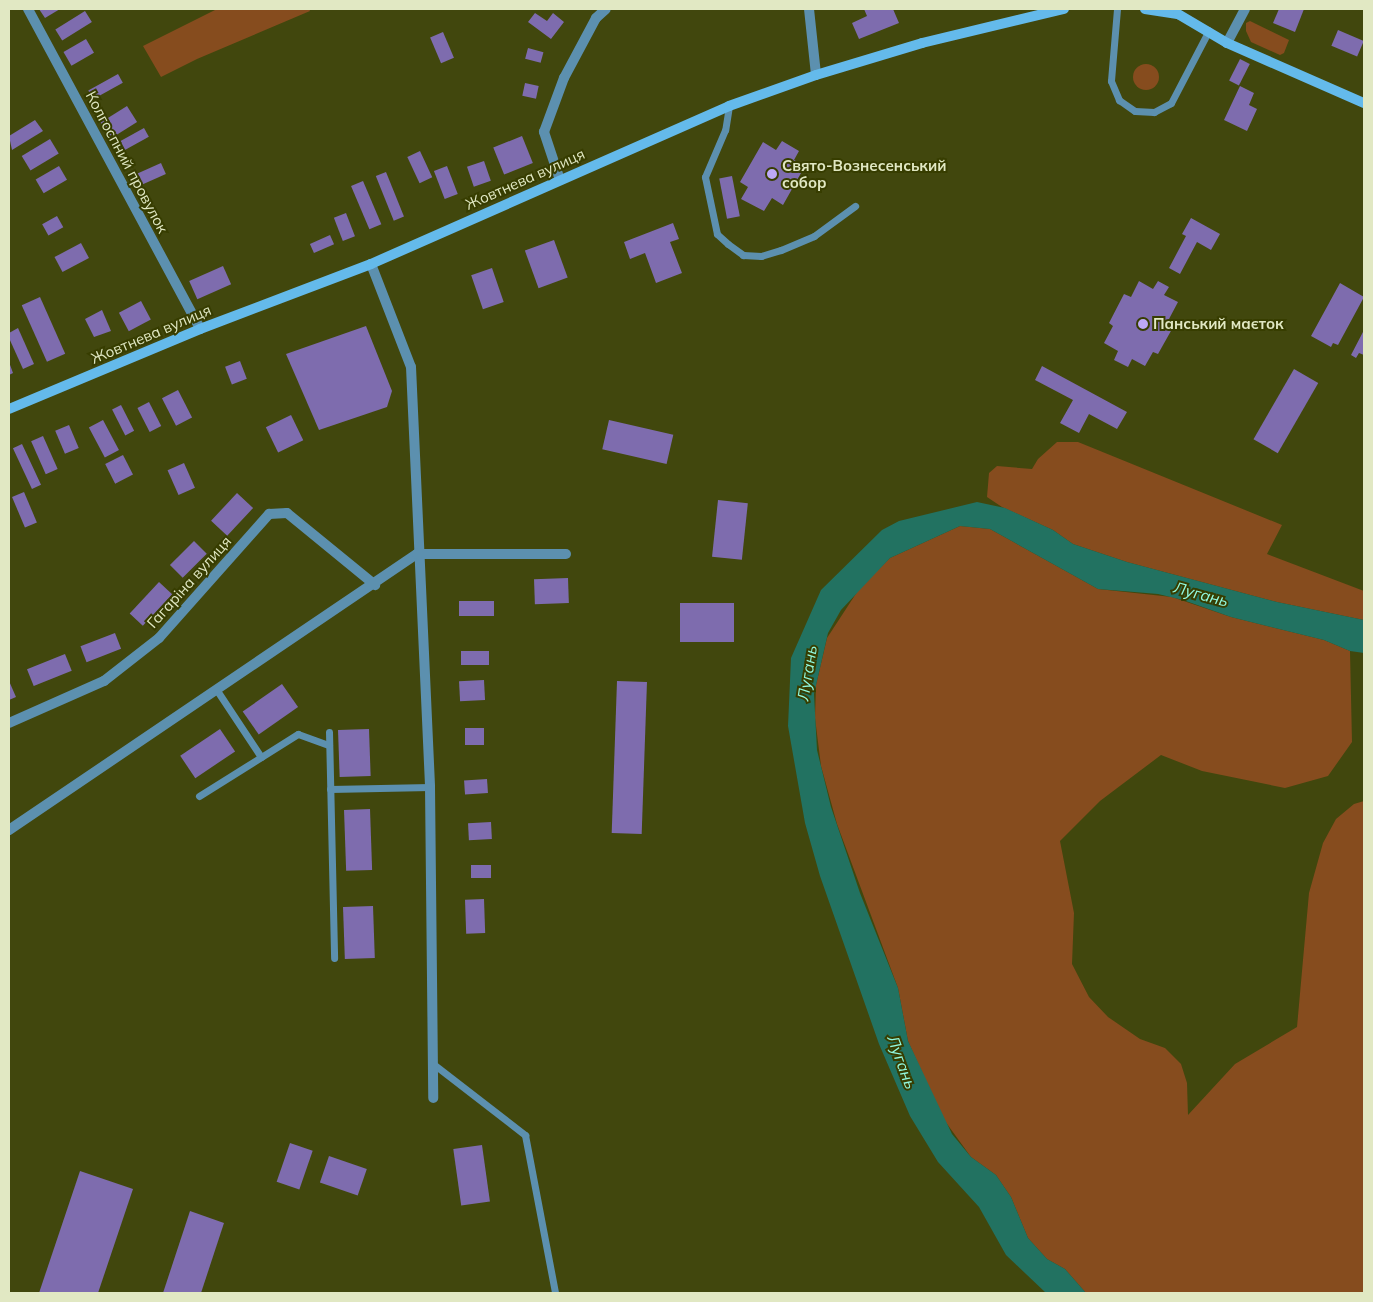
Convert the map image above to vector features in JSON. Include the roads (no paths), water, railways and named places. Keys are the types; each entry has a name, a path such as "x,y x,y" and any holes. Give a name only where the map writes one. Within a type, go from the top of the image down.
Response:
{"street":[{"name":"Колгоспний провулок","path":"28,9 200,329"},
{"path":"560,180 544,132 564,78 596,18 606,9"},
{"path":"809,9 816,75"},
{"name":"Жовтнева вулиця","path":"9,409 200,329 371,264 729,106 816,75 981,26 1064,9"},
{"path":"1145,9 1178,14 1209,30 1227,43 1364,103"},
{"path":"1227,43 1245,9"},
{"path":"371,264 411,367 417,554 430,786 432,1098"},
{"name":"Гагаріна вулиця","path":"9,723 104,682 159,638 270,514 287,513 375,585"},
{"path":"9,830 218,692 375,585 417,554 566,554"}],"lane":[{"path":"1117,9 1111,81 1119,100 1134,111 1154,112 1171,103 1209,30"},
{"path":"729,106 725,130 705,177 717,234 743,256 761,256 814,236 855,206"},
{"path":"218,692 260,757"},
{"path":"328,732 334,958"},
{"path":"199,796 298,734 329,745"},
{"path":"330,789 430,786"},
{"path":"432,1063 524,1135 555,1293"}],"water":[{"name":"Лугань","path":"977,502 1005,508 1053,530 1073,544 1127,562 1277,602 1364,620 1364,653 1350,651 1324,640 1231,617 1183,600 1158,594 1098,589 990,529 960,526 890,558 841,610 828,633 814,694 817,750 831,807 860,893 898,988 908,1041 952,1134 971,1157 996,1175 1011,1197 1028,1238 1047,1259 1065,1269 1086,1293 1046,1293 1006,1255 979,1207 938,1162 910,1116 879,1044 820,876 805,823 788,726 791,658 821,590 882,530 899,521"}],"place":[{"name":"Свято-Вознесенський собор","path":"772,174"},
{"name":"Панський маєток","path":"1143,324"}]}
